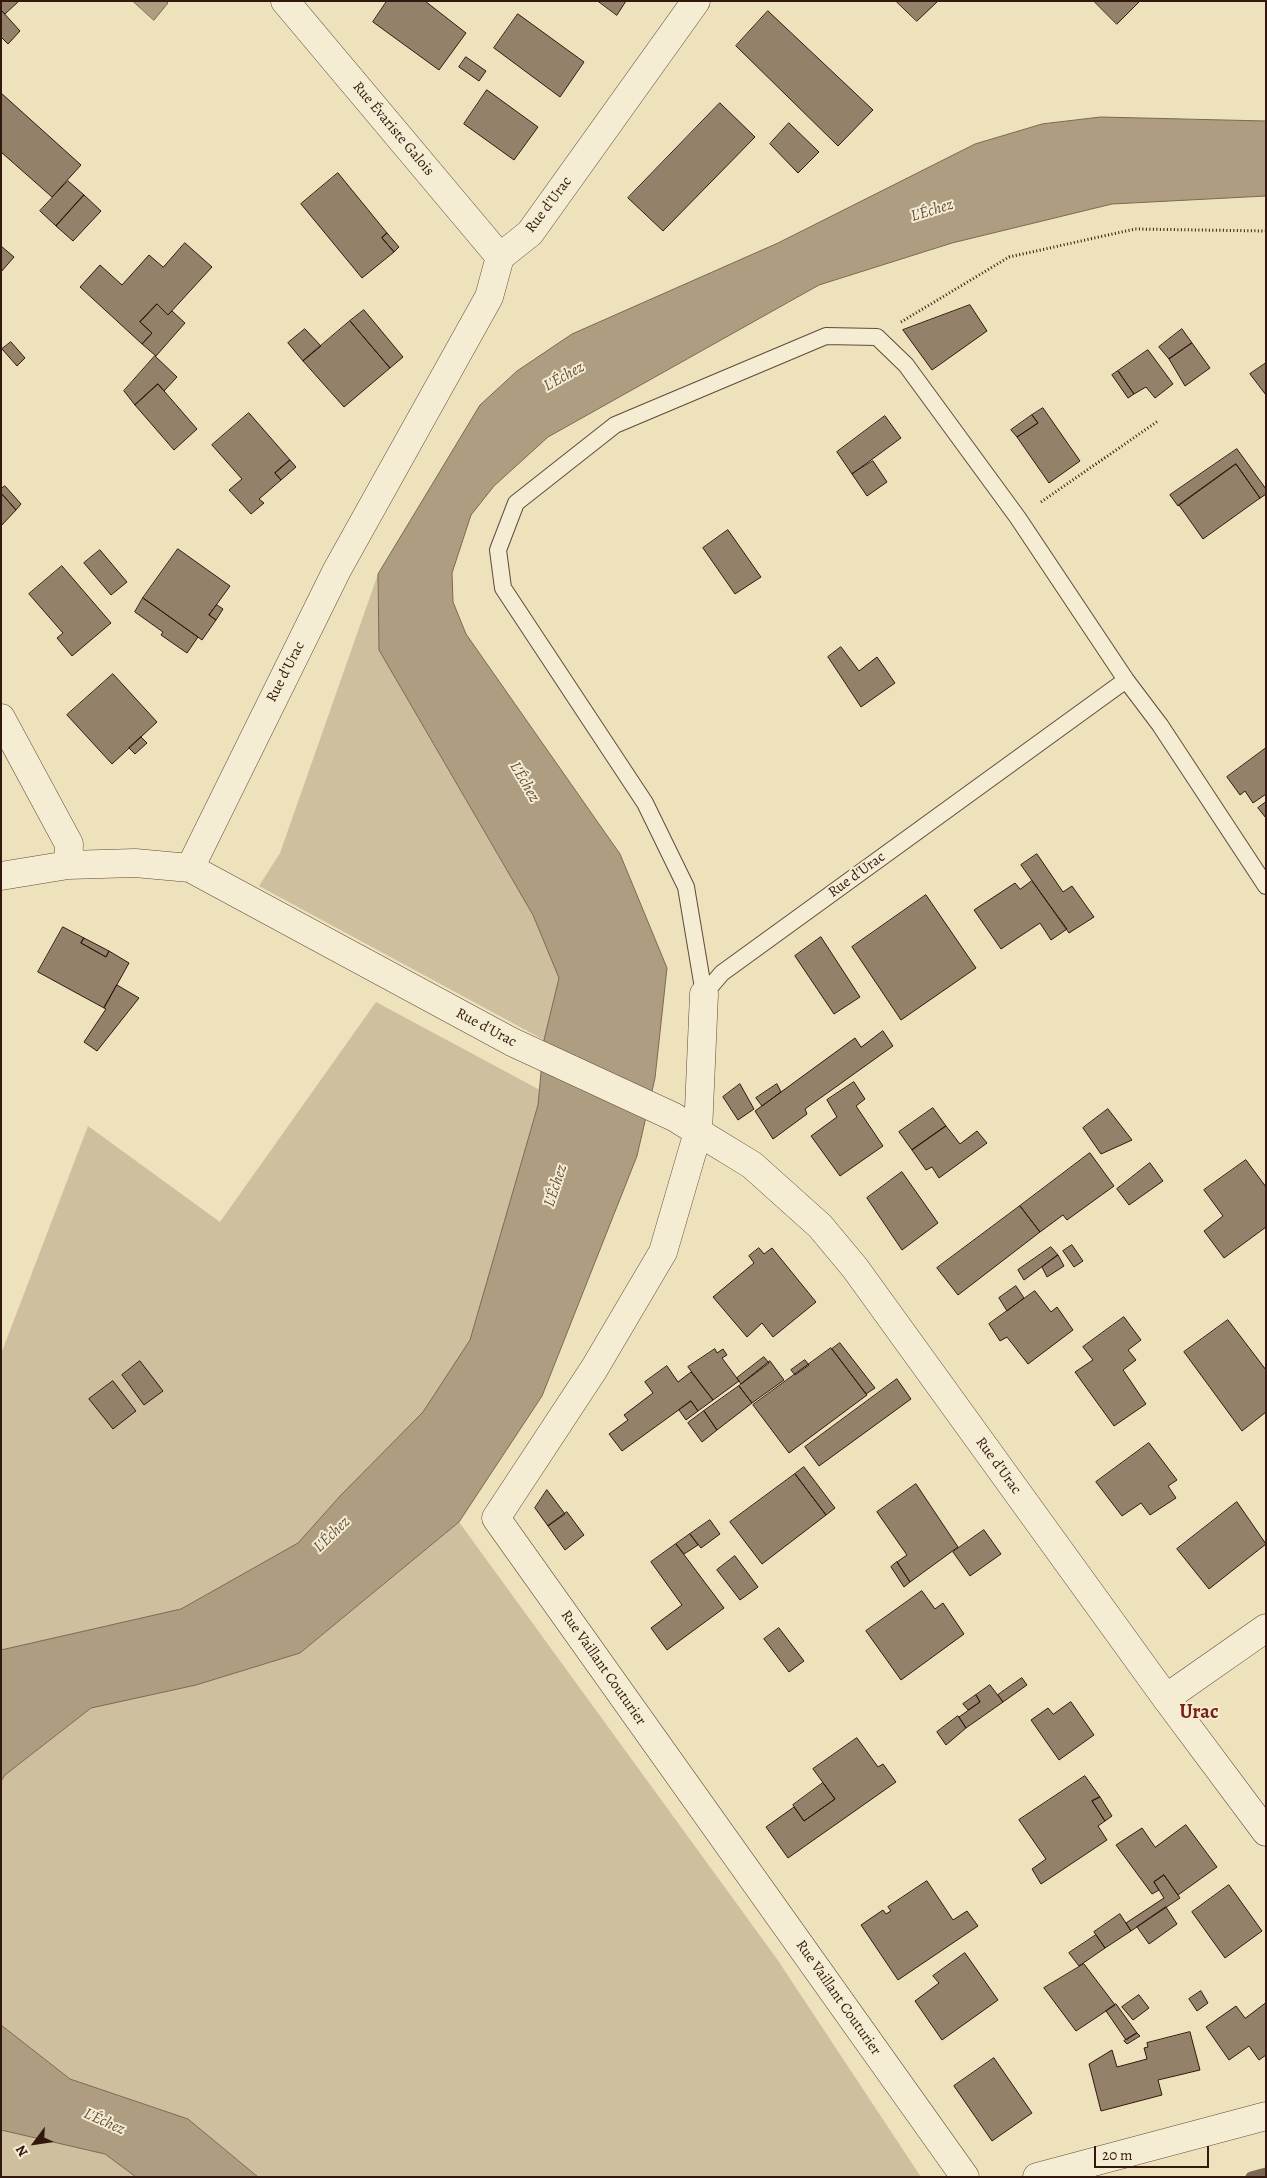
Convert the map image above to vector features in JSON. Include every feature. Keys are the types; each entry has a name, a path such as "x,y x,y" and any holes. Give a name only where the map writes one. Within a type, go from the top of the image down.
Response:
{"street":[{"name":"Rue Évariste Galois","path":"285,1 500,257"},
{"name":"Rue d'Urac","path":"696,1 530,233 500,257 489,297 337,570 190,868 512,1042 674,1117 752,1165 820,1226 855,1268 1166,1698 1266,1832"},
{"path":"1,718 68,844 68,865"},
{"path":"1,876 68,865 135,863 190,868"},
{"path":"698,1132 704,994"},
{"name":"Rue Vaillant Couturier","path":"698,1132 663,1252 594,1369 496,1518 965,2177"},
{"path":"1166,1698 1266,1628"},
{"path":"1037,2177 1266,2116"}],"lane":[{"path":"704,994 686,887 645,804 503,588 498,550 516,503 615,425 826,336 877,337 906,365 1018,518 1126,680 1160,725 1266,886"},
{"name":"Rue d'Urac","path":"704,994 722,973 1126,680"}],"path":[{"path":"877,337 1009,257 1135,229 1266,232"},
{"path":"1018,518 1158,421"}],"shaded area":[{"path":"378,574 379,650 533,915 559,978 544,1040 259,886 280,853"},
{"path":"376,1002 540,1090 538,1105 470,1340 423,1412 341,1495 298,1543 181,1609 1,1650 1,1354 88,1126 220,1222"},
{"path":"459,1522 777,1959 921,2177 258,2177 188,2119 70,2079 1,2025 1,1781 5,1775 91,1708 196,1685 300,1653"},
{"path":"1,2130 105,2154 136,2177 1,2177"}],"water":[{"path":"133,1 166,1 168,3 154,20"},
{"name":"L'Échez","path":"1101,117 1266,121 1266,196 1112,204 952,243 819,285 548,437 494,486 471,515 452,573 453,602 466,634 620,854 667,968 655,1078 637,1156 542,1396 459,1522 300,1653 196,1685 91,1708 5,1775 1,1781 1,1650 181,1609 298,1543 341,1495 423,1412 470,1340 538,1105 544,1040 559,978 533,915 379,650 378,574 480,405 517,371 572,334 778,243 975,144 1042,124"},
{"name":"L'Échez","path":"1,2025 70,2079 188,2119 258,2177 136,2177 105,2154 1,2130"}],"building":[{"path":"1,1 19,1 5,14 1,10"},
{"path":"387,1 425,1 466,33 439,70 373,22"},
{"path":"598,1 626,1 617,15"},
{"path":"896,1 938,1 917,21"},
{"path":"1094,1 1140,1 1117,24"},
{"path":"1,10 20,31 8,44 1,37"},
{"path":"768,11 873,110 838,146 736,46"},
{"path":"518,14 584,62 560,97 494,48"},
{"path":"466,57 486,71 479,81 459,67"},
{"path":"487,90 538,127 514,160 464,124"},
{"path":"1,93 81,165 52,197 1,152"},
{"path":"720,103 755,137 663,231 628,198"},
{"path":"789,123 819,152 798,173 770,144"},
{"path":"338,173 387,233 382,238 394,252 362,278 301,204"},
{"path":"68,181 84,195 56,226 40,211"},
{"path":"84,195 101,211 73,241 56,226"},
{"path":"387,233 399,247 394,252 382,238"},
{"path":"185,243 212,267 168,315 157,304 140,322 152,333 142,344 80,287 100,265 122,285 149,255 163,267"},
{"path":"1,246 14,257 1,272"},
{"path":"157,304 168,315 172,311 185,323 156,356 142,344 152,333 140,322"},
{"path":"970,305 987,331 932,370 903,330"},
{"path":"364,310 403,357 390,368 350,321"},
{"path":"350,321 390,368 344,407 303,361"},
{"path":"305,329 321,346 303,361 288,343"},
{"path":"1182,329 1192,343 1169,359 1159,347"},
{"path":"11,342 25,358 17,366 2,349"},
{"path":"1192,343 1210,368 1185,386 1169,359"},
{"path":"1148,350 1173,384 1155,398 1146,387 1134,394 1118,371"},
{"path":"155,356 177,377 164,391 158,384 135,405 124,391"},
{"path":"1266,363 1266,395 1250,374"},
{"path":"1118,371 1134,394 1128,398 1112,375"},
{"path":"158,384 197,429 174,450 135,405"},
{"path":"1043,408 1080,461 1049,483 1017,437 1038,423 1032,415"},
{"path":"249,413 290,460 275,473 281,480 259,499 264,503 251,514 229,490 242,479 212,445"},
{"path":"1032,415 1038,423 1017,437 1011,430"},
{"path":"885,416 901,438 852,474 837,452"},
{"path":"1237,449 1266,489 1266,494 1259,499 1236,464 1178,506 1170,495"},
{"path":"290,460 296,467 281,480 275,473"},
{"path":"873,461 887,482 867,496 852,474"},
{"path":"1236,464 1260,498 1203,539 1179,505"},
{"path":"5,486 21,504 16,510 1,493 1,489"},
{"path":"1,493 16,510 1,526"},
{"path":"728,530 761,577 735,594 703,548"},
{"path":"178,549 230,586 209,615 216,620 202,640 143,598"},
{"path":"100,550 127,582 111,595 84,563"},
{"path":"62,566 111,623 72,656 57,638 63,633 29,594"},
{"path":"143,598 198,637 187,653 161,635 163,632 135,612"},
{"path":"217,605 223,609 216,620 209,615"},
{"path":"841,647 859,671 877,657 895,683 861,707 828,657"},
{"path":"113,674 157,722 112,764 67,715"},
{"path":"141,737 147,743 135,754 129,748"},
{"path":"1266,748 1266,794 1253,803 1245,791 1240,795 1227,777"},
{"path":"1266,802 1266,818 1258,808"},
{"path":"1037,854 1063,892 1072,886 1094,917 1069,933 1021,865"},
{"path":"1032,881 1067,929 1051,940 1040,923 1001,949 974,910 1015,883 1020,889"},
{"path":"926,895 976,968 901,1020 852,947"},
{"path":"63,927 84,938 81,943 106,957 109,951 129,963 104,1008 38,972"},
{"path":"821,937 860,997 834,1014 795,956"},
{"path":"84,938 109,951 106,957 81,943"},
{"path":"117,985 139,998 97,1051 84,1042 106,1009 104,1008"},
{"path":"883,1031 893,1046 805,1109 807,1114 773,1139 755,1111 855,1038 861,1047"},
{"path":"854,1082 865,1099 856,1106 883,1146 840,1176 811,1136 837,1117 827,1100"},
{"path":"740,1084 754,1109 738,1120 723,1097"},
{"path":"777,1084 781,1092 762,1106 756,1098"},
{"path":"933,1108 946,1126 912,1150 899,1132"},
{"path":"1108,1109 1132,1140 1101,1154 1083,1128"},
{"path":"946,1126 960,1144 977,1131 987,1143 939,1178 932,1167 926,1170 912,1150"},
{"path":"1090,1153 1114,1186 1067,1220 1063,1215 1040,1232 1020,1206"},
{"path":"1246,1160 1266,1187 1266,1227 1224,1258 1204,1231 1223,1216 1204,1190"},
{"path":"1150,1163 1163,1181 1129,1205 1117,1189"},
{"path":"902,1172 938,1223 902,1250 867,1198"},
{"path":"1020,1206 1040,1232 958,1295 937,1268"},
{"path":"1072,1245 1083,1261 1074,1267 1063,1251"},
{"path":"1051,1247 1058,1255 1024,1280 1018,1270"},
{"path":"759,1248 764,1254 772,1248 816,1302 773,1337 762,1323 747,1337 713,1297 754,1263 749,1256"},
{"path":"1058,1255 1064,1266 1047,1277 1042,1267"},
{"path":"1016,1286 1024,1298 1007,1311 999,1298"},
{"path":"1035,1291 1051,1312 1057,1307 1073,1330 1028,1364 1007,1337 1000,1341 989,1324"},
{"path":"1124,1317 1141,1340 1128,1350 1136,1360 1123,1370 1146,1404 1114,1426 1075,1372 1093,1360 1083,1347"},
{"path":"1228,1320 1266,1370 1266,1412 1242,1431 1184,1352"},
{"path":"840,1343 875,1388 866,1394 832,1349"},
{"path":"831,1348 867,1395 789,1453 753,1405"},
{"path":"715,1349 717,1353 723,1349 727,1355 722,1358 739,1381 713,1400 688,1367"},
{"path":"764,1357 769,1363 741,1384 737,1378"},
{"path":"805,1360 809,1365 795,1375 791,1370"},
{"path":"140,1361 163,1391 144,1405 122,1375"},
{"path":"770,1361 784,1380 752,1403 739,1386"},
{"path":"667,1366 678,1382 691,1372 713,1400 698,1411 691,1401 622,1451 609,1434 628,1420 624,1415 653,1393 645,1382"},
{"path":"897,1379 911,1399 819,1466 805,1447"},
{"path":"113,1381 136,1411 113,1429 89,1399"},
{"path":"739,1386 752,1403 717,1430 704,1411"},
{"path":"691,1401 698,1411 686,1420 679,1410"},
{"path":"704,1411 717,1430 702,1442 688,1423"},
{"path":"1149,1443 1177,1480 1168,1486 1176,1498 1150,1515 1141,1503 1122,1516 1096,1482"},
{"path":"804,1467 835,1508 826,1515 795,1474"},
{"path":"795,1474 826,1515 762,1564 730,1522"},
{"path":"916,1484 958,1547 910,1582 897,1562 907,1555 877,1512"},
{"path":"547,1490 565,1514 548,1526 535,1508"},
{"path":"1237,1502 1266,1544 1209,1589 1177,1549"},
{"path":"567,1512 584,1535 565,1550 548,1526"},
{"path":"710,1520 720,1534 701,1548 690,1534"},
{"path":"984,1530 1001,1554 970,1576 953,1552"},
{"path":"690,1534 698,1545 684,1554 676,1544"},
{"path":"676,1544 724,1608 667,1650 651,1628 682,1605 651,1562"},
{"path":"735,1556 758,1587 740,1600 717,1570"},
{"path":"897,1562 910,1582 904,1587 891,1567"},
{"path":"922,1591 935,1609 943,1603 964,1634 901,1680 866,1631"},
{"path":"779,1628 804,1661 789,1672 764,1639"},
{"path":"1022,1678 1027,1685 1003,1702 998,1695"},
{"path":"990,1685 1003,1702 966,1728 959,1717 980,1702 976,1695"},
{"path":"976,1695 980,1702 968,1710 963,1704"},
{"path":"1071,1702 1094,1735 1059,1760 1031,1720 1048,1708 1053,1714"},
{"path":"958,1716 966,1728 946,1745 937,1732"},
{"path":"857,1738 878,1767 883,1764 896,1782 788,1858 766,1827 794,1807 804,1821 835,1799 813,1769"},
{"path":"1085,1776 1100,1797 1092,1801 1105,1821 1098,1826 1107,1840 1041,1884 1032,1869 1046,1859 1019,1820"},
{"path":"823,1783 835,1799 804,1821 793,1805"},
{"path":"1100,1797 1112,1816 1105,1821 1092,1801"},
{"path":"1186,1825 1217,1867 1178,1895 1164,1875 1154,1882 1159,1890 1152,1894 1116,1845 1142,1828 1155,1847"},
{"path":"1164,1875 1180,1898 1131,1931 1126,1923 1164,1898 1154,1882"},
{"path":"927,1881 953,1920 967,1911 978,1926 898,1980 861,1925 883,1910 886,1914 891,1911 888,1907"},
{"path":"1229,1885 1262,1931 1225,1958 1192,1912"},
{"path":"1166,1907 1177,1924 1149,1944 1137,1927"},
{"path":"1120,1914 1131,1931 1105,1948 1094,1932"},
{"path":"1096,1935 1105,1948 1079,1966 1069,1953"},
{"path":"965,1953 998,2000 942,2040 915,2001 939,1983 933,1976"},
{"path":"1084,1964 1115,2005 1076,2031 1044,1988"},
{"path":"1201,1991 1208,2003 1197,2011 1189,1999"},
{"path":"1139,1995 1149,2008 1133,2020 1122,2007"},
{"path":"1266,2003 1266,2055 1259,2060 1249,2046 1229,2060 1206,2027 1236,2006 1245,2018"},
{"path":"1116,2004 1137,2033 1126,2040 1106,2011"},
{"path":"1190,2032 1200,2070 1158,2080 1162,2095 1101,2111 1089,2064 1112,2050 1117,2067 1147,2059 1144,2048 1148,2047 1147,2043"},
{"path":"1137,2033 1140,2036 1127,2044 1124,2041"},
{"path":"994,2058 1032,2113 992,2141 954,2086"}],"waterway":[{"path":"1251,2177 1266,2173"}],"district":[{"name":"Urac","path":"1199,1713"}]}
